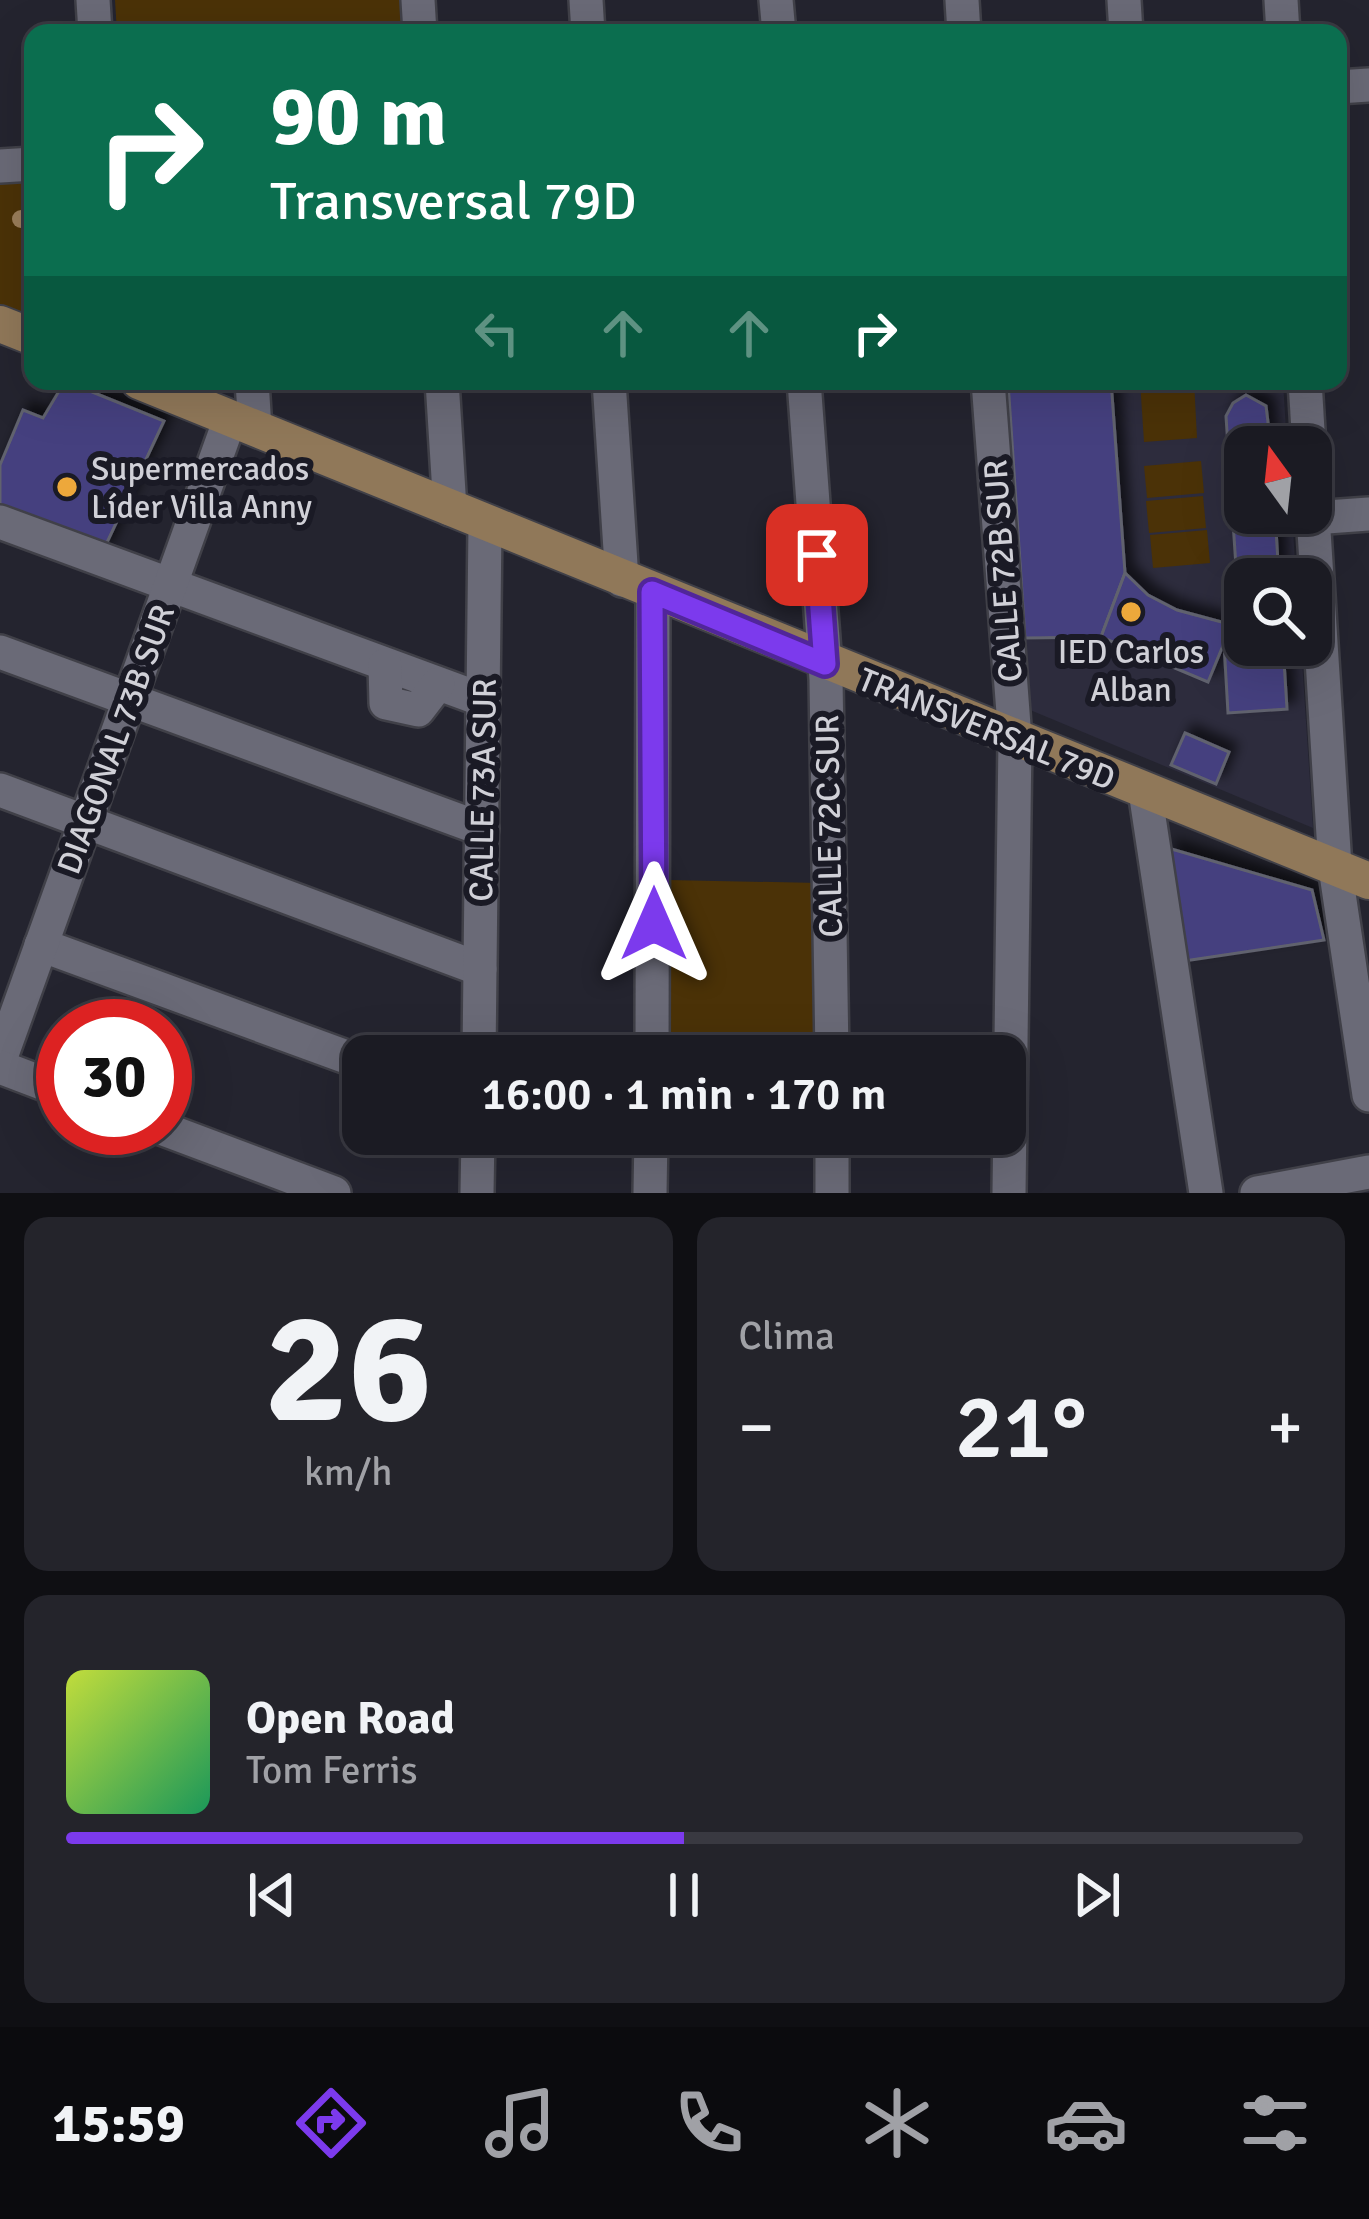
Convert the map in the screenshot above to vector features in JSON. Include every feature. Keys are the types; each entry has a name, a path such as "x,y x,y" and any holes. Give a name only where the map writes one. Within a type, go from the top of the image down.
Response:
{"main road":[{"name":"TRANSVERSAL 79D","path":"161,390 825,664 1352,874"}],"street":[{"name":"DIAGONAL 73B SUR","path":"0,1064 171,582 243,424 251,390"},
{"path":"443,390 450,509"},
{"path":"610,390 637,586 651,1035"},
{"name":"CALLE 72C SUR","path":"805,390 825,664 832,1035"},
{"name":"CALLE 72B SUR","path":"989,390 1015,739 1009,1035"},
{"path":"1306,390 1308,426"},
{"path":"1332,517 1369,514"},
{"path":"0,522 483,700"},
{"name":"CALLE 73A SUR","path":"479,1035 485,524"},
{"path":"1315,534 1352,874 1369,1095"},
{"path":"0,652 482,829"},
{"path":"0,790 480,970"},
{"path":"1145,791 1206,1193"},
{"path":"41,945 342,1055"},
{"path":"0,1064 36,1079"},
{"path":"192,1140 334,1193"},
{"path":"477,1193 478,1155"},
{"path":"650,1193 651,1155"},
{"path":"832,1155 832,1193"},
{"name":"CALLE 72B SUR","path":"1009,1155 1009,1193"},
{"path":"1257,1193 1369,1172"}],"shaded area":[{"path":"115,0 407,0 408,24 116,24"},
{"path":"24,181 24,314 0,304 0,182"},
{"name":"IED Carlos Alban","path":"1003,390 1284,390 1286,426 1224,426 1224,534 1293,534 1295,558 1224,558 1224,666 1302,666 1313,828 1023,707"},
{"path":"1141,390 1194,390 1197,438 1144,442"},
{"path":"1201,461 1204,493 1147,498 1144,466"},
{"path":"1203,496 1206,528 1149,533 1146,501"},
{"path":"1207,530 1210,563 1153,568 1150,535"},
{"path":"668,880 819,883 815,1035 664,1035"}],"building":[{"name":"Supermercados Líder Villa Anny","path":"60,390 87,390 164,421 103,551 0,509 0,465 23,410 43,418"},
{"path":"1009,390 1112,390 1125,573 1101,637 1025,638"},
{"path":"1246,395 1266,406 1268,426 1227,426 1233,403"},
{"path":"1234,534 1276,534 1278,558 1235,558"},
{"path":"1125,573 1148,595 1177,610 1224,623 1224,643 1208,682 1101,637"},
{"path":"1225,666 1284,666 1287,709 1228,713"},
{"path":"1185,733 1229,752 1216,784 1171,765"},
{"path":"1168,848 1312,890 1324,940 1184,961"}],"place":[{"name":"Supermercados Líder Villa Anny","path":"67,487"},
{"name":"IED Carlos Alban","path":"1131,612"}],"route":[{"path":"654,924 652,592 825,664 817,555"}]}
